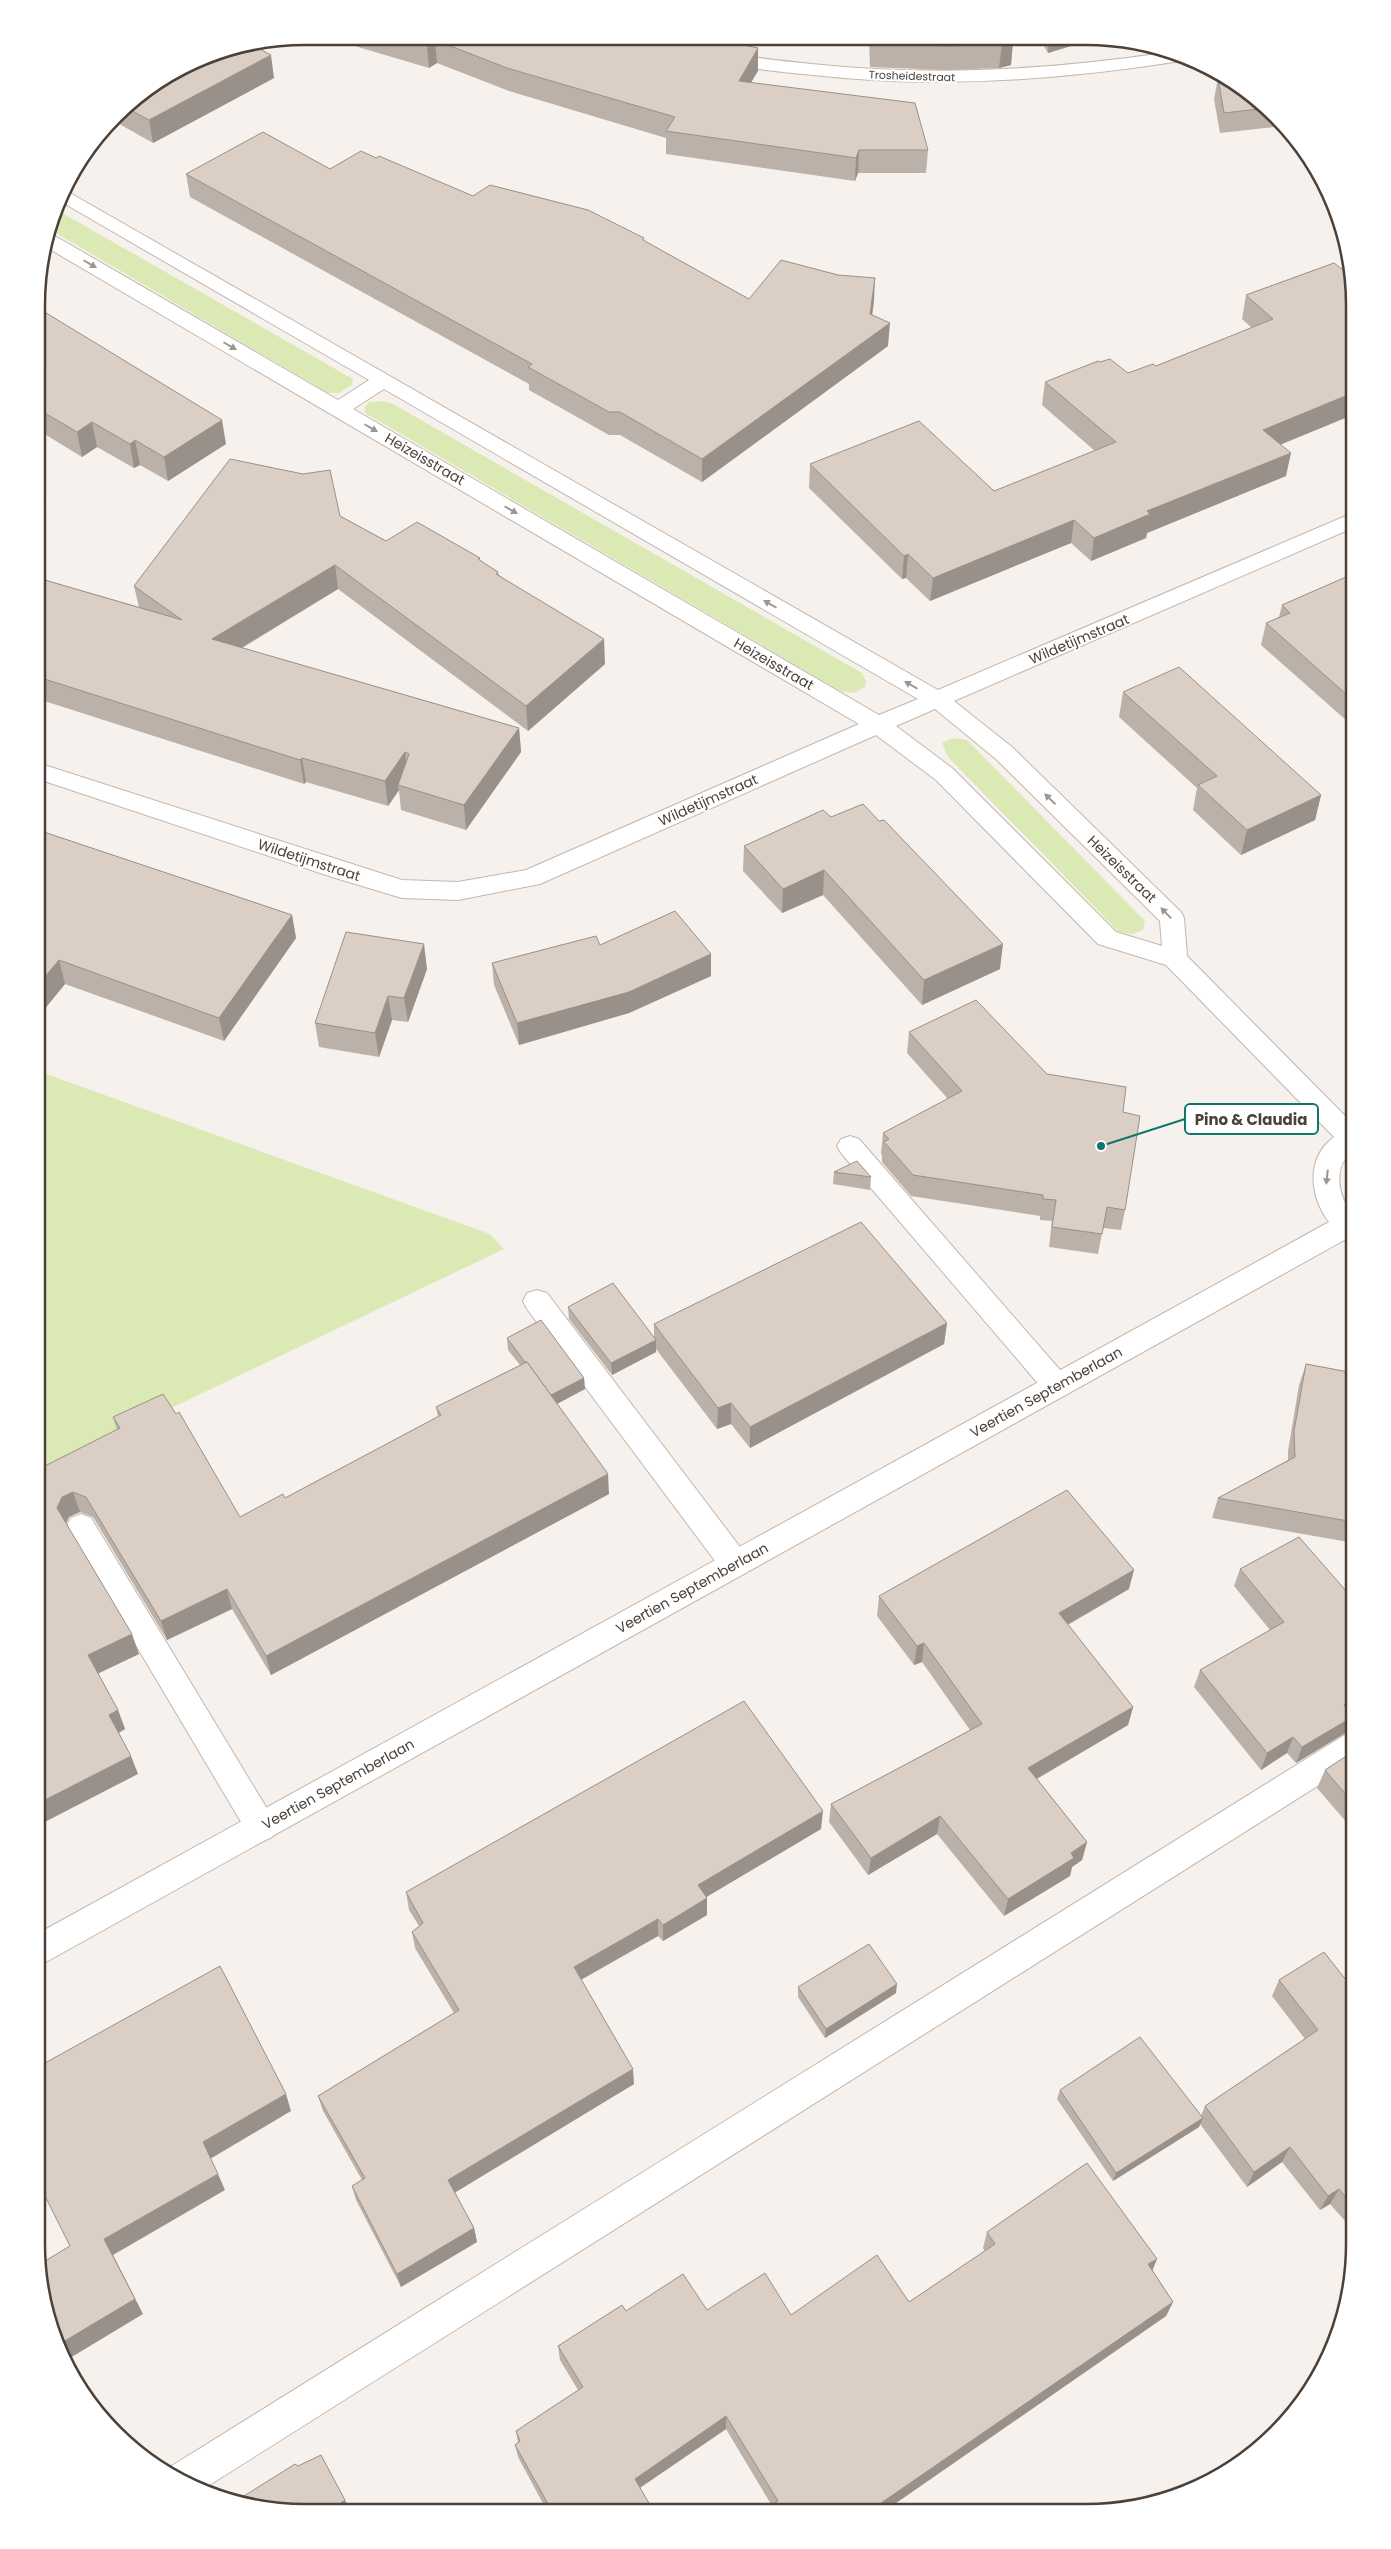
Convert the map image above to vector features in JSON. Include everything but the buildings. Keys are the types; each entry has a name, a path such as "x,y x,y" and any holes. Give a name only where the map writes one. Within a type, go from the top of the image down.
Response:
{"street":[{"name":"Trosheidestraat","path":"708,54 735,60 829,72 924,78 1020,76 1111,67 1167,58"},
{"name":"Heizeisstraat","path":"69,198 938,700 1004,753 1172,918 1174,959"},
{"name":"Heizeisstraat","path":"53,243 878,725 944,774 1107,938 1174,959 1346,1131"},
{"path":"339,409 383,380"},
{"name":"Wildetijmstraat","path":"45,773 340,872 402,888 458,890 532,878 878,725 1346,523"},
{"name":"Veertien Septemberlaan","path":"1346,1143 1330,1158 1325,1181 1330,1200 1346,1221"},
{"path":"850,1146 1057,1386"},
{"name":"Veertien Septemberlaan","path":"45,1947 1057,1386 1346,1230"},
{"path":"537,1301 735,1564"},
{"path":"81,1527 261,1827"},
{"path":"189,2476 1346,1751"}],"green space":[{"path":"62,213 353,379 352,385 339,393 328,393 56,233"},
{"path":"383,401 393,404 862,673 866,681 865,687 854,693 840,691 365,413 365,407 369,402"},
{"path":"953,738 967,740 1145,921 1143,930 1132,934 1119,932 948,757 942,743"},
{"path":"45,1074 490,1234 504,1249 45,1468"}],"place":[{"name":"Pino & Claudia","path":"1101,1146"}]}
